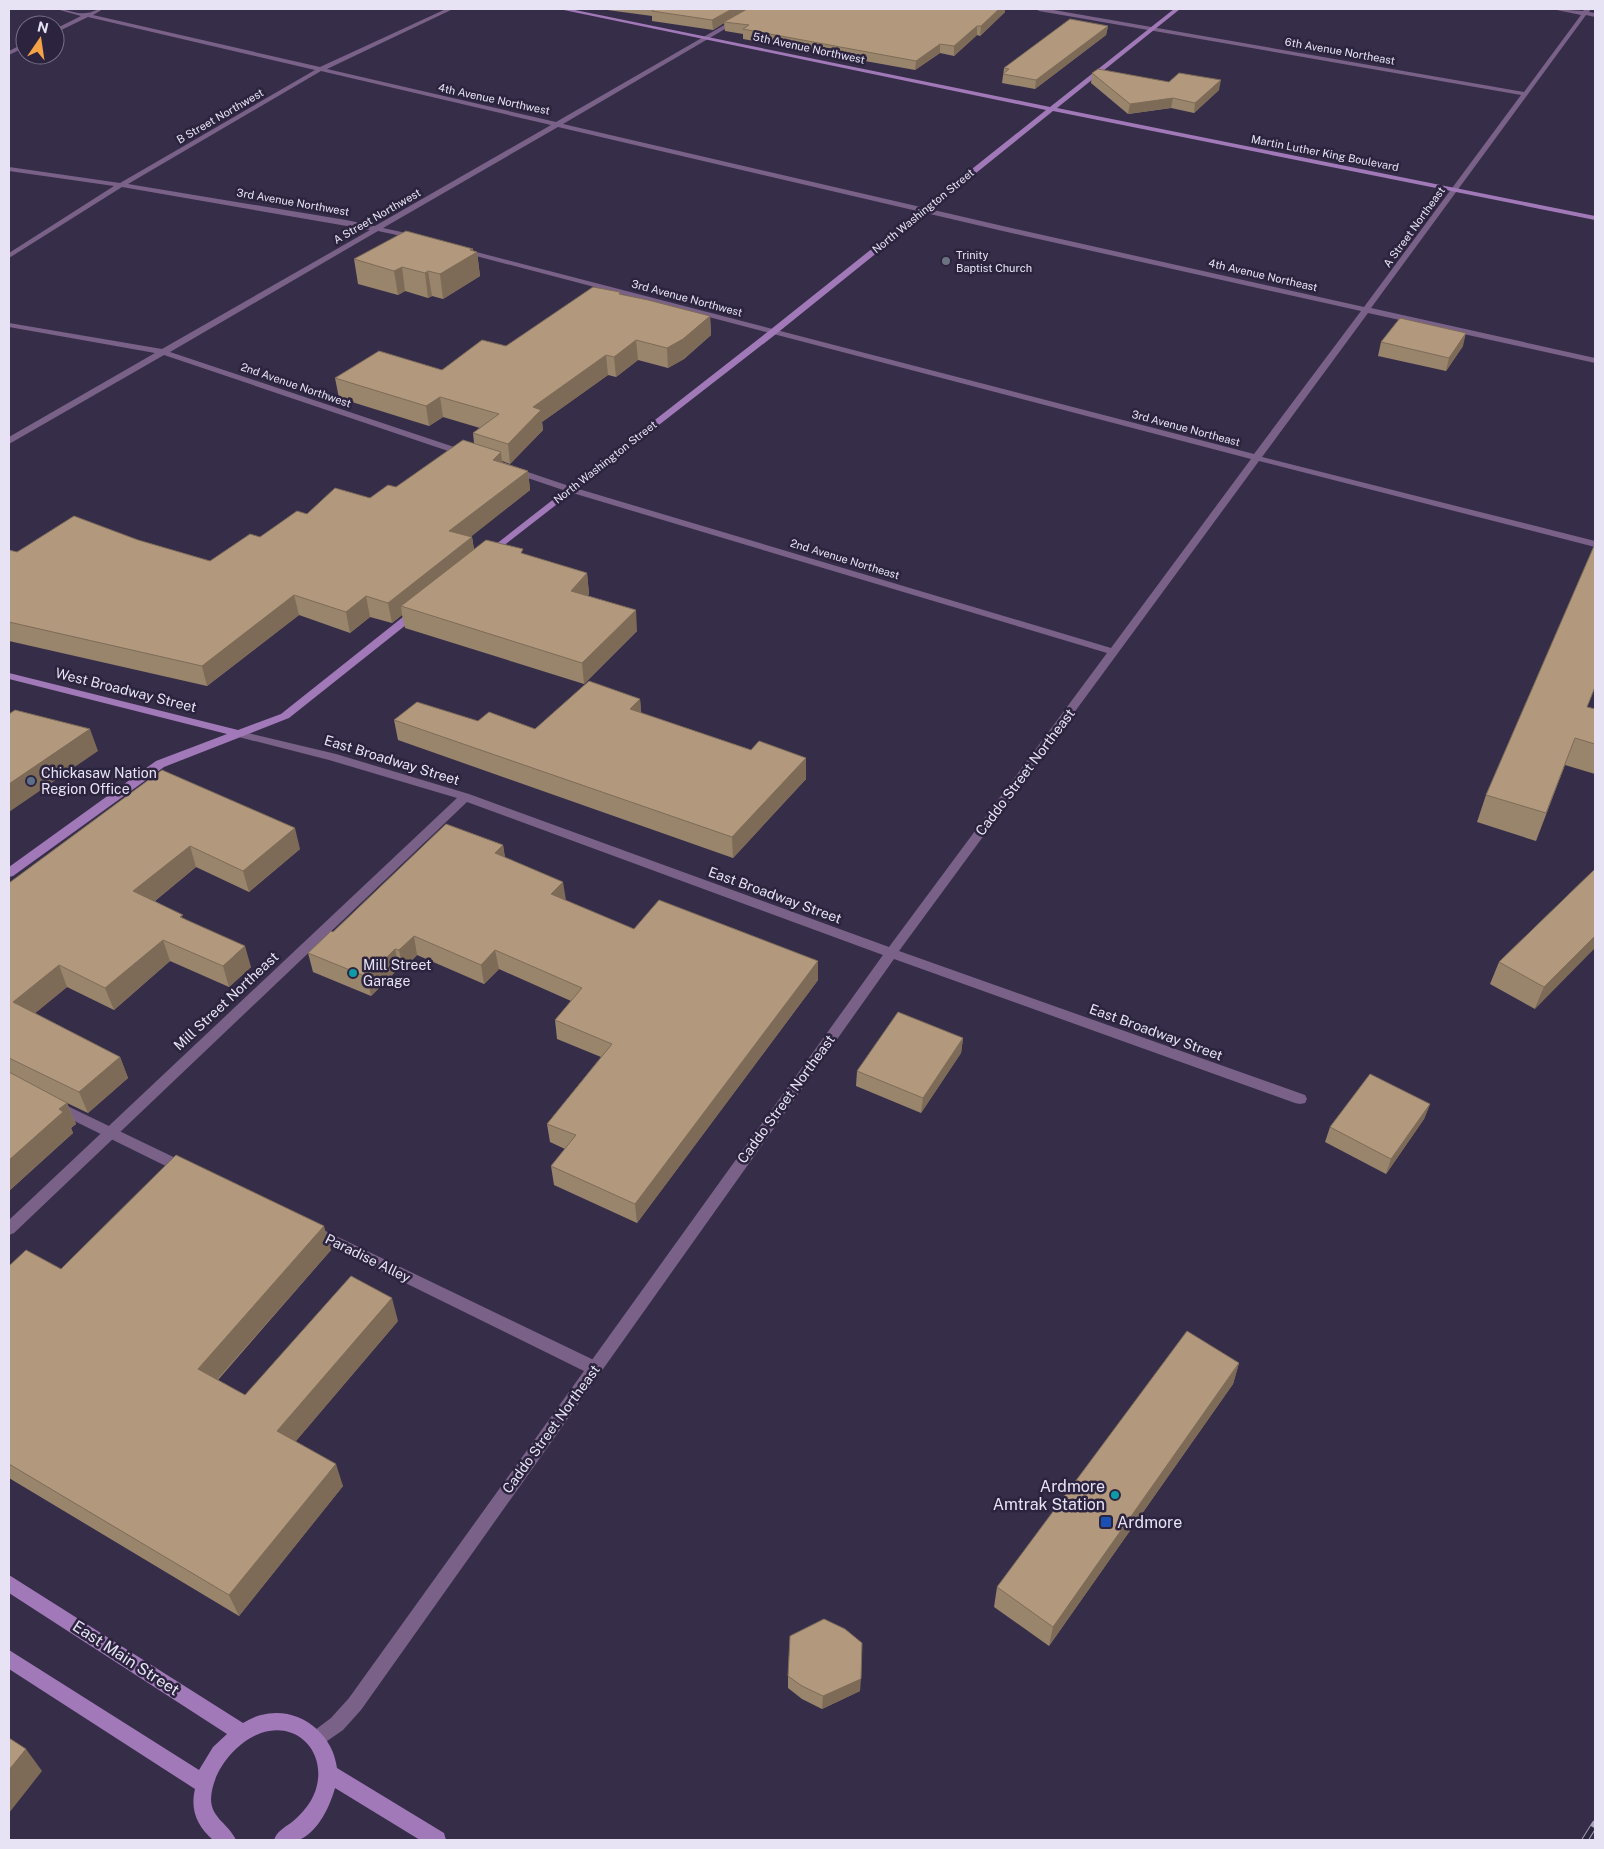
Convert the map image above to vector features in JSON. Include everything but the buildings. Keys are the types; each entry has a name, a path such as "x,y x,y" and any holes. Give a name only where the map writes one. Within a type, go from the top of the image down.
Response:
{"main road":[{"name":"5th Avenue Northwest","path":"562,9 707,37 1051,110"},
{"name":"North Washington Street","path":"485,557 772,332 1177,9"},
{"name":"Martin Luther King Boulevard","path":"1051,110 1595,218"},
{"path":"9,874 148,771 172,758 284,716 294,710 424,606"},
{"name":"West Broadway Street","path":"9,676 235,734"},
{"name":"East Main Street","path":"9,1584 242,1733"},
{"path":"9,1659 204,1784"},
{"path":"226,1840 218,1836 206,1820 202,1798 206,1777 216,1756 231,1740 249,1728 268,1722 287,1722 304,1728 317,1739 326,1754 328,1773 325,1793 316,1812 299,1831 283,1840"},
{"path":"328,1773 437,1840"}],"street":[{"name":"4th Avenue Northwest","path":"59,9 925,210"},
{"path":"65,26 100,9"},
{"name":"B Street Northwest","path":"9,256 120,185 319,70 450,9"},
{"name":"A Street Northwest","path":"9,441 756,9"},
{"name":"6th Avenue Northeast","path":"1039,9 1526,94"},
{"path":"1555,9 1587,11 1595,15"},
{"name":"A Street Northeast","path":"1257,458 1587,11"},
{"name":"3rd Avenue Northwest","path":"9,169 120,185 378,229 423,239"},
{"name":"4th Avenue Northeast","path":"925,210 1595,361"},
{"name":"3rd Avenue Northwest","path":"451,247 772,332"},
{"name":"2nd Avenue Northwest","path":"9,325 163,352 475,458"},
{"name":"3rd Avenue Northeast","path":"772,332 1595,544"},
{"name":"Caddo Street Northeast","path":"317,1739 337,1724 355,1704 891,953 1257,458"},
{"path":"503,467 569,490"},
{"name":"2nd Avenue Northeast","path":"569,490 1114,652"},
{"name":"East Broadway Street","path":"235,734 332,757 465,797 891,953 1300,1099"},
{"name":"Mill Street Northeast","path":"9,1229 465,797"},
{"path":"42,1097 110,1133 195,1174"},
{"name":"Paradise Alley","path":"302,1226 594,1368"}],"railway":[{"path":"1585,1840 1595,1824"}],"place":[{"name":"Trinity Baptist Church","path":"946,261"},
{"name":"Chickasaw Nation Region Office","path":"31,781"},
{"name":"Mill Street Garage","path":"353,973"},
{"name":"Ardmore Amtrak Station","path":"1115,1495"},
{"name":"Ardmore","path":"1106,1522"}]}
